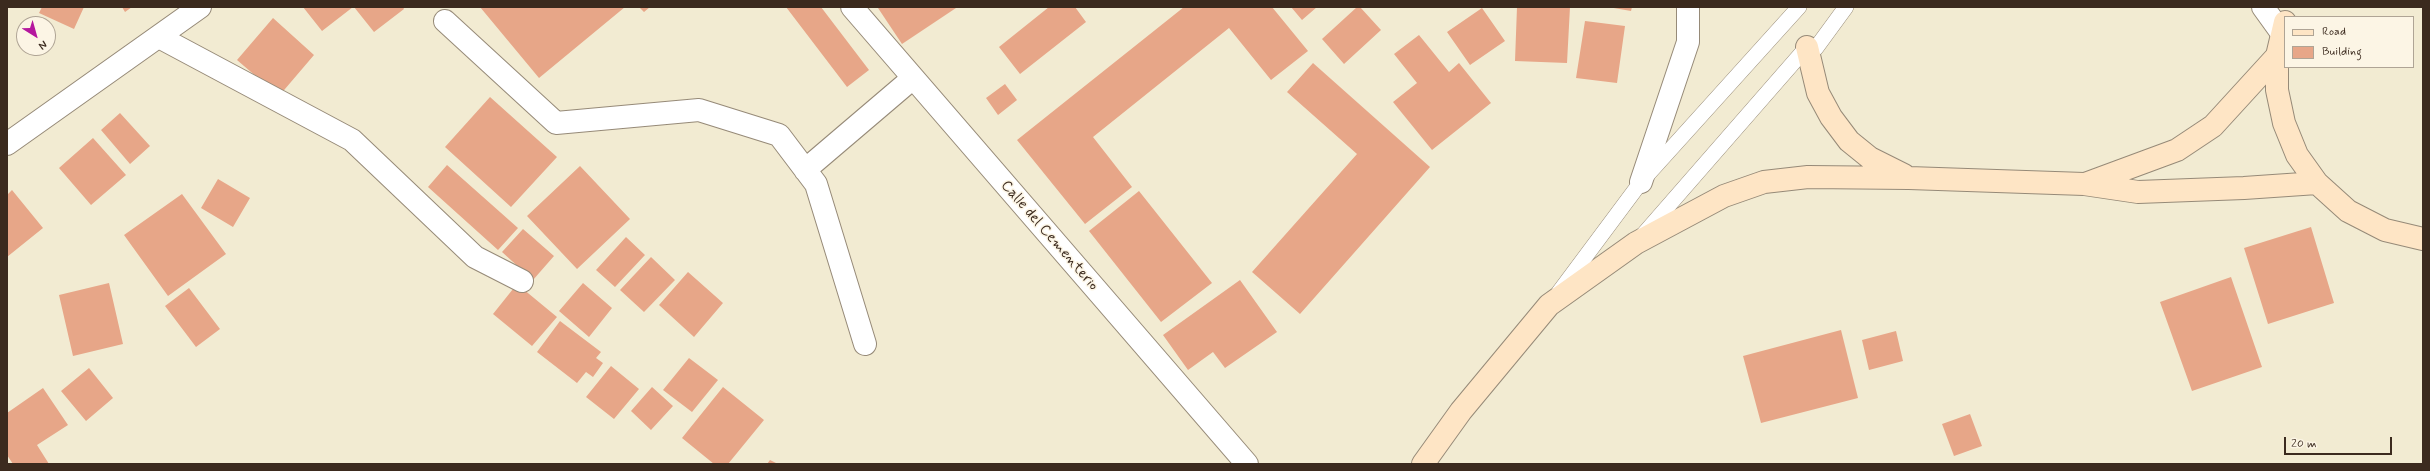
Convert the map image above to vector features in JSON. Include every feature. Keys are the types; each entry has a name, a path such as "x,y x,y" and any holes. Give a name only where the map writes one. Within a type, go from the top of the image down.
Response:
{"main road":[{"path":"2284,24 2277,56 2277,90 2284,123 2297,154 2317,182 2348,211 2385,230 2423,239"},
{"path":"1807,47 1818,93 1831,117 1849,140 1870,158 1909,178"},
{"path":"2084,184 2177,150 2213,126 2277,56"},
{"path":"1423,464 1462,411 1549,305 1636,242 1724,196 1764,182 1808,177 1909,178 2084,184 2138,192 2244,188 2317,182"}],"street":[{"path":"7,144 200,7"},
{"name":"Calle del Cementerio","path":"852,7 1247,464"},
{"path":"1641,182 1688,42 1688,7"},
{"path":"2263,7 2284,24"},
{"path":"445,21 556,123 699,110 779,135 816,184 865,344"},
{"path":"159,37 352,140 475,257 522,281"},
{"path":"805,170 912,78"}],"lane":[{"path":"1549,305 1641,182 1799,7"},
{"path":"1636,242 1807,47 1816,48 1846,7"}],"building":[{"path":"42,7 84,7 74,29 56,21 56,16 46,16 39,13"},
{"path":"122,7 132,7 125,12"},
{"path":"303,7 353,7 322,31"},
{"path":"354,7 403,7 404,9 374,32"},
{"path":"480,7 625,7 539,78"},
{"path":"639,7 650,7 644,12"},
{"path":"786,7 821,7 869,70 847,87"},
{"path":"1049,7 1075,7 1086,22 1020,74 999,47"},
{"path":"1184,7 1272,7 1308,51 1271,80 1229,28 1093,137 1132,187 1085,224 1017,140"},
{"path":"1291,7 1317,7 1302,20"},
{"path":"1357,7 1360,7 1381,30 1344,64 1322,39"},
{"path":"1517,7 1570,7 1567,63 1515,61"},
{"path":"1608,7 1632,7 1631,11"},
{"path":"878,8 956,8 902,44"},
{"path":"1482,8 1505,41 1470,65 1447,32"},
{"path":"273,18 314,55 279,96 237,60"},
{"path":"1585,21 1625,26 1617,83 1576,78"},
{"path":"1419,35 1449,72 1459,63 1491,103 1432,150 1393,102 1417,83 1394,54"},
{"path":"1313,63 1430,167 1300,314 1252,272 1357,154 1287,92"},
{"path":"1005,84 1017,100 998,115 986,98"},
{"path":"490,97 557,157 511,207 445,147"},
{"path":"120,113 150,146 130,164 101,130"},
{"path":"93,138 126,175 91,205 59,168"},
{"path":"447,165 518,228 498,250 428,187"},
{"path":"580,166 630,219 577,269 527,216"},
{"path":"218,179 250,198 233,227 201,208"},
{"path":"12,190 43,228 7,257 7,195"},
{"path":"1139,191 1212,283 1161,322 1089,231"},
{"path":"182,194 226,254 168,296 124,235"},
{"path":"2311,227 2334,303 2268,324 2244,248"},
{"path":"523,229 554,256 533,280 502,252"},
{"path":"626,237 645,255 615,287 596,270"},
{"path":"651,257 675,280 644,312 620,290"},
{"path":"688,272 723,303 694,337 659,305"},
{"path":"2231,277 2262,367 2192,391 2160,302"},
{"path":"1240,280 1277,332 1225,368 1213,352 1188,370 1163,335"},
{"path":"109,283 123,344 73,356 59,295"},
{"path":"583,283 612,308 589,337 559,311"},
{"path":"517,284 557,317 532,346 493,314"},
{"path":"189,288 220,329 196,347 165,306"},
{"path":"560,321 601,352 596,358 603,363 593,377 586,372 577,383 537,352"},
{"path":"1841,330 1858,398 1761,423 1743,356"},
{"path":"1896,331 1903,361 1869,370 1862,340"},
{"path":"689,358 718,380 692,412 663,390"},
{"path":"611,366 639,389 614,419 586,397"},
{"path":"89,368 113,398 86,421 61,391"},
{"path":"652,387 673,406 651,430 631,411"},
{"path":"723,387 764,420 728,464 714,464 682,438"},
{"path":"43,388 68,425 37,445 49,464 13,464 7,455 7,413"},
{"path":"1970,414 1982,446 1954,456 1942,424"},
{"path":"770,460 778,464 767,464"}]}
